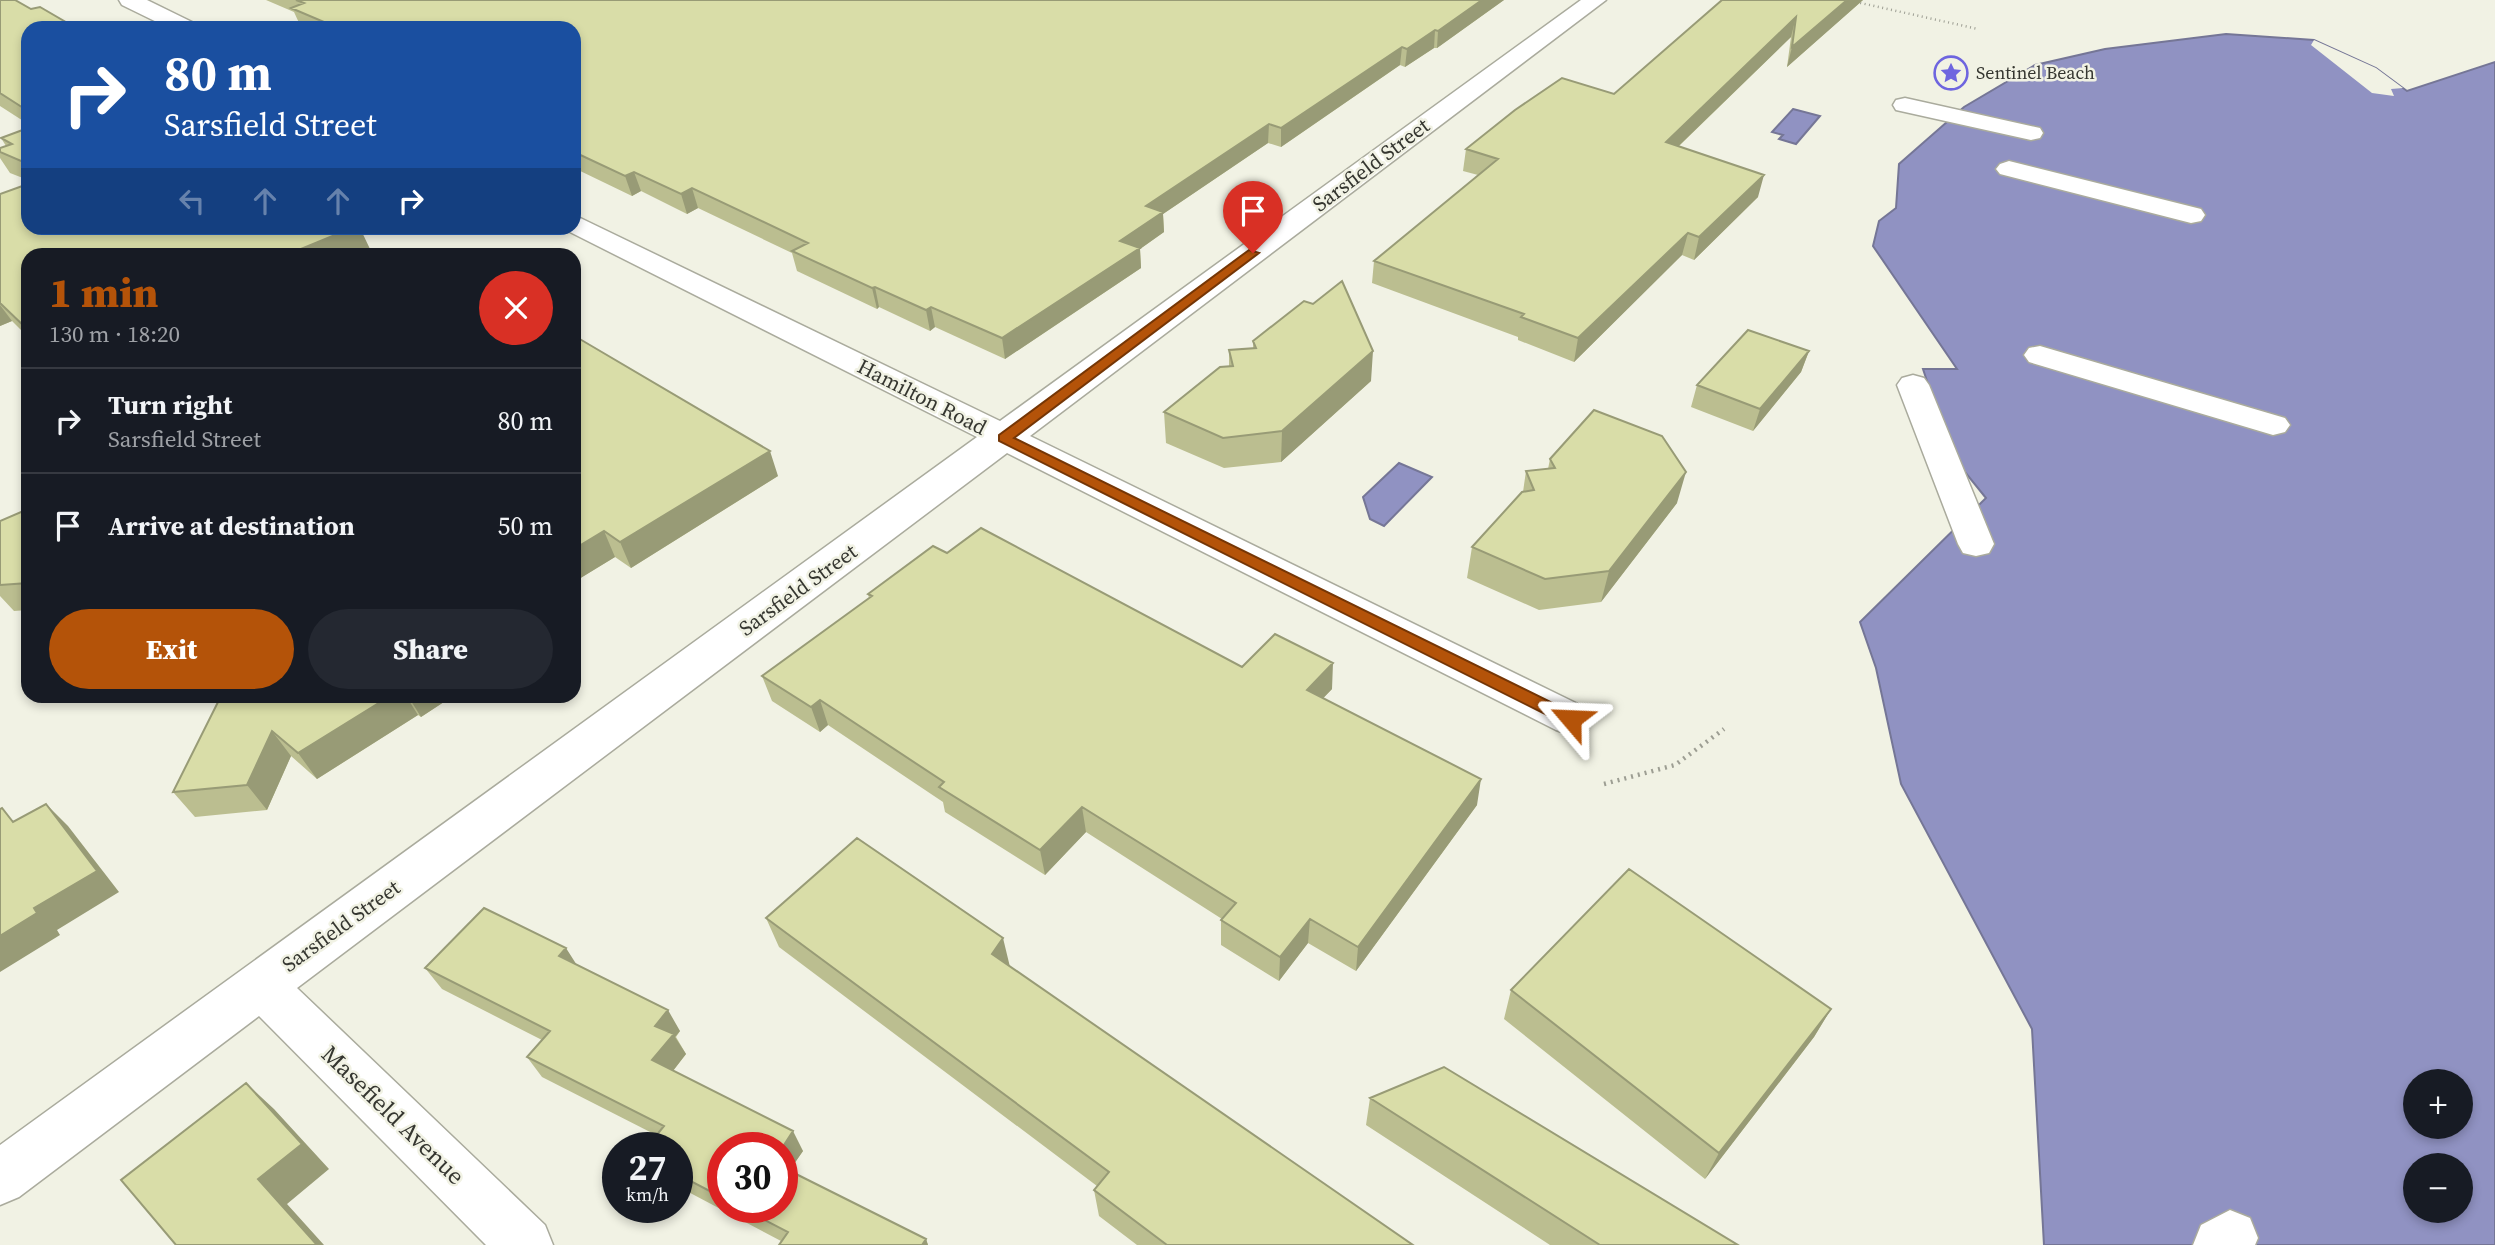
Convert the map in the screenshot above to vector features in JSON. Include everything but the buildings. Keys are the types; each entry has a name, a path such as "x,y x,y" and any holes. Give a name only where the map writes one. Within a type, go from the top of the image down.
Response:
{"street":[{"path":"130,0 172,21"},
{"name":"Sarsfield Street","path":"0,1178 1595,0"},
{"path":"1905,105 2031,133"},
{"path":"2009,169 2191,215"},
{"name":"Hamilton Road","path":"581,226 1571,719"},
{"path":"2039,355 2273,425"},
{"path":"1913,385 1976,544"},
{"name":"Masefield Avenue","path":"261,985 526,1245"}],"path":[{"path":"1847,0 1978,29"},
{"path":"1604,784 1675,765 1724,729"}],"water":[{"path":"2226,34 2314,40 2376,68 2407,91 2495,62 2495,1245 2044,1245 2032,1029 1901,784 1876,668 1860,622 1986,498 1952,456 1923,369 1957,369 1873,246 1879,221 1896,208 1899,164 1964,107 2035,65 2105,49"},
{"path":"1793,109 1820,116 1796,144 1779,139 1783,135 1772,132"},
{"path":"1399,463 1432,477 1384,526 1370,519 1363,497"}],"pier":[{"path":"2314,40 2376,68 2403,88 2391,89 2394,96 2372,93 2311,45"}],"place":[{"name":"Sentinel Beach","path":"1951,73"}],"route":[{"path":"1253,253 1004,438 1571,719"}]}
